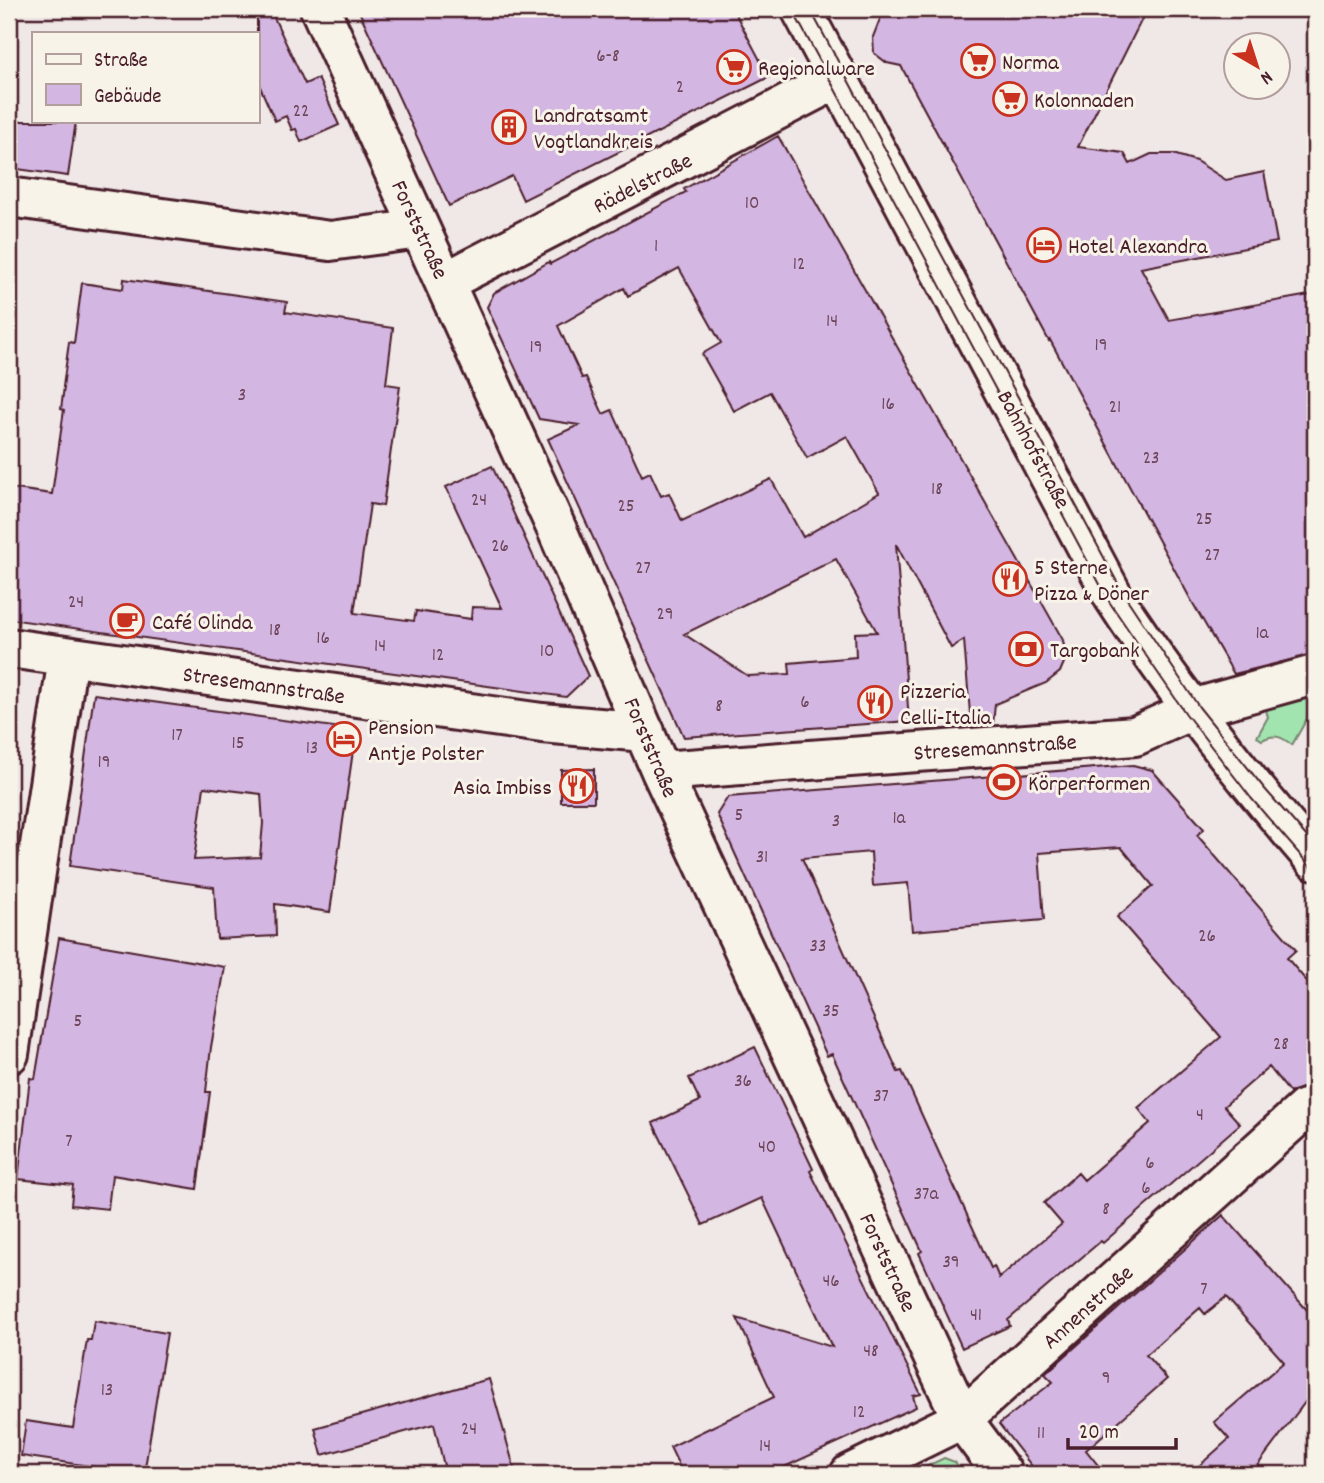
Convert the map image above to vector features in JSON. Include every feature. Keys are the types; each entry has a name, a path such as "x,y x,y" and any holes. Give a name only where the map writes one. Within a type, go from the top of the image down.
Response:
{"street":[{"name":"Forststraße","path":"320,9 446,282 661,772 962,1419 1003,1474"},
{"name":"Bahnhofstraße","path":"801,9 1113,596 1194,711 1258,794 1315,860"},
{"name":"Rädelstraße","path":"446,282 709,148 837,79"},
{"path":"9,197 330,241 420,229"},
{"name":"Stresemannstraße","path":"9,649 541,723 645,732"},
{"path":"9,1054 68,657"},
{"name":"Stresemannstraße","path":"661,772 1135,736 1199,707 1314,675 1315,679"},
{"name":"Annenstraße","path":"850,1474 962,1419 1304,1109"}],"green space":[{"path":"1311,688 1308,717 1292,745 1278,737 1262,740 1257,737 1268,717 1266,710 1270,694"},
{"path":"944,1458 955,1462 964,1474 918,1474 917,1471"}],"building":[{"path":"257,9 270,9 305,84 318,78 339,125 301,142 296,129 292,130 286,116 275,121 259,85"},
{"path":"358,9 733,9 769,77 523,200 512,176 449,206"},
{"path":"884,9 1147,9 1078,147 1124,153 1130,164 1151,154 1173,154 1196,161 1226,180 1264,172 1277,242 1141,268 1169,320 1315,294 1315,654 1234,674 1049,341 901,66 887,63 874,53 873,37"},
{"path":"17,121 76,122 68,176 10,168"},
{"path":"778,136 1063,640 1066,658 1060,672 1046,683 995,704 993,725 971,726 964,640 951,648 896,544 909,721 684,737 548,439 579,425 539,419 487,307 494,293 686,192 684,189","holes":["679,268 721,343 702,354 734,411 770,392 807,458 847,436 879,493 803,537 771,479 682,521 669,493 661,496 650,472 642,476 612,410 603,414 586,377 582,378 558,326 624,288 628,296","836,559 877,632 855,633 856,657 789,663 790,674 748,676 684,634"]},
{"path":"124,279 287,302 285,312 393,328 386,384 400,386 383,506 370,504 354,613 414,621 416,611 471,619 472,607 502,608 446,487 492,466 588,676 566,697 9,619 9,488 52,494 64,410 61,409 69,342 74,343 82,283 123,289"},
{"path":"94,694 356,730 330,912 275,904 276,936 217,939 214,887 70,866","holes":["204,787 261,794 263,823 260,857 194,860"]},
{"path":"1133,765 1152,770 1204,829 1197,835 1296,950 1287,958 1315,991 1315,1090 1301,1088 1290,1093 1269,1067 1224,1106 1240,1124 1103,1243 1101,1241 1008,1320 1010,1326 962,1348 919,1253 922,1251 832,1054 827,1056 717,814 728,797","holes":["1121,847 1153,886 1117,917 1221,1037 1138,1108 1150,1123 1084,1180 1078,1173 1044,1203 1062,1224 999,1278 994,1266 991,1268 902,1071 898,1072 802,858 871,852 873,886 908,883 912,931 1044,920 1039,853"]},
{"name":"Asia Imbiss","path":"594,769 594,802 561,802 561,770"},
{"path":"59,938 225,967 211,1047 206,1092 210,1092 197,1189 112,1175 108,1209 71,1205 73,1185 18,1179 30,1078 35,1079"},
{"path":"755,1047 813,1169 810,1171 921,1394 913,1396 916,1407 769,1474 683,1474 670,1447 774,1397 737,1318 832,1347 762,1198 703,1225 653,1123 700,1101 689,1078"},
{"path":"1223,1215 1315,1319 1315,1397 1312,1393 1251,1474 1190,1474 1229,1439 1214,1422 1284,1362 1226,1297 1205,1314 1200,1308 1146,1355 1167,1379 1086,1450 1105,1474 1038,1474 999,1424 1053,1382 1045,1374"},
{"path":"94,1321 167,1333 144,1474 21,1456 26,1421 73,1428 87,1340 91,1340"},
{"path":"489,1379 516,1474 446,1474 434,1424 322,1455 315,1428"}],"tram line":[{"path":"792,9 1110,603 1186,714 1251,798 1315,872"},
{"path":"810,9 1123,593 1199,707 1315,846"}],"place":[{"name":"Norma","path":"978,61"},
{"name":"Regionalware","path":"734,67"},
{"name":"Kolonnaden","path":"1010,99"},
{"name":"Landratsamt Vogtlandkreis","path":"509,127"},
{"name":"Hotel Alexandra","path":"1044,245"},
{"name":"5 Sterne Pizza & Döner","path":"1010,579"},
{"name":"Café Olinda","path":"127,621"},
{"name":"Targobank","path":"1026,649"},
{"name":"Pizzeria Celli-Italia","path":"875,703"},
{"name":"Pension Antje Polster","path":"344,739"},
{"name":"Körperformen","path":"1004,782"},
{"name":"Asia Imbiss","path":"577,786"}]}
